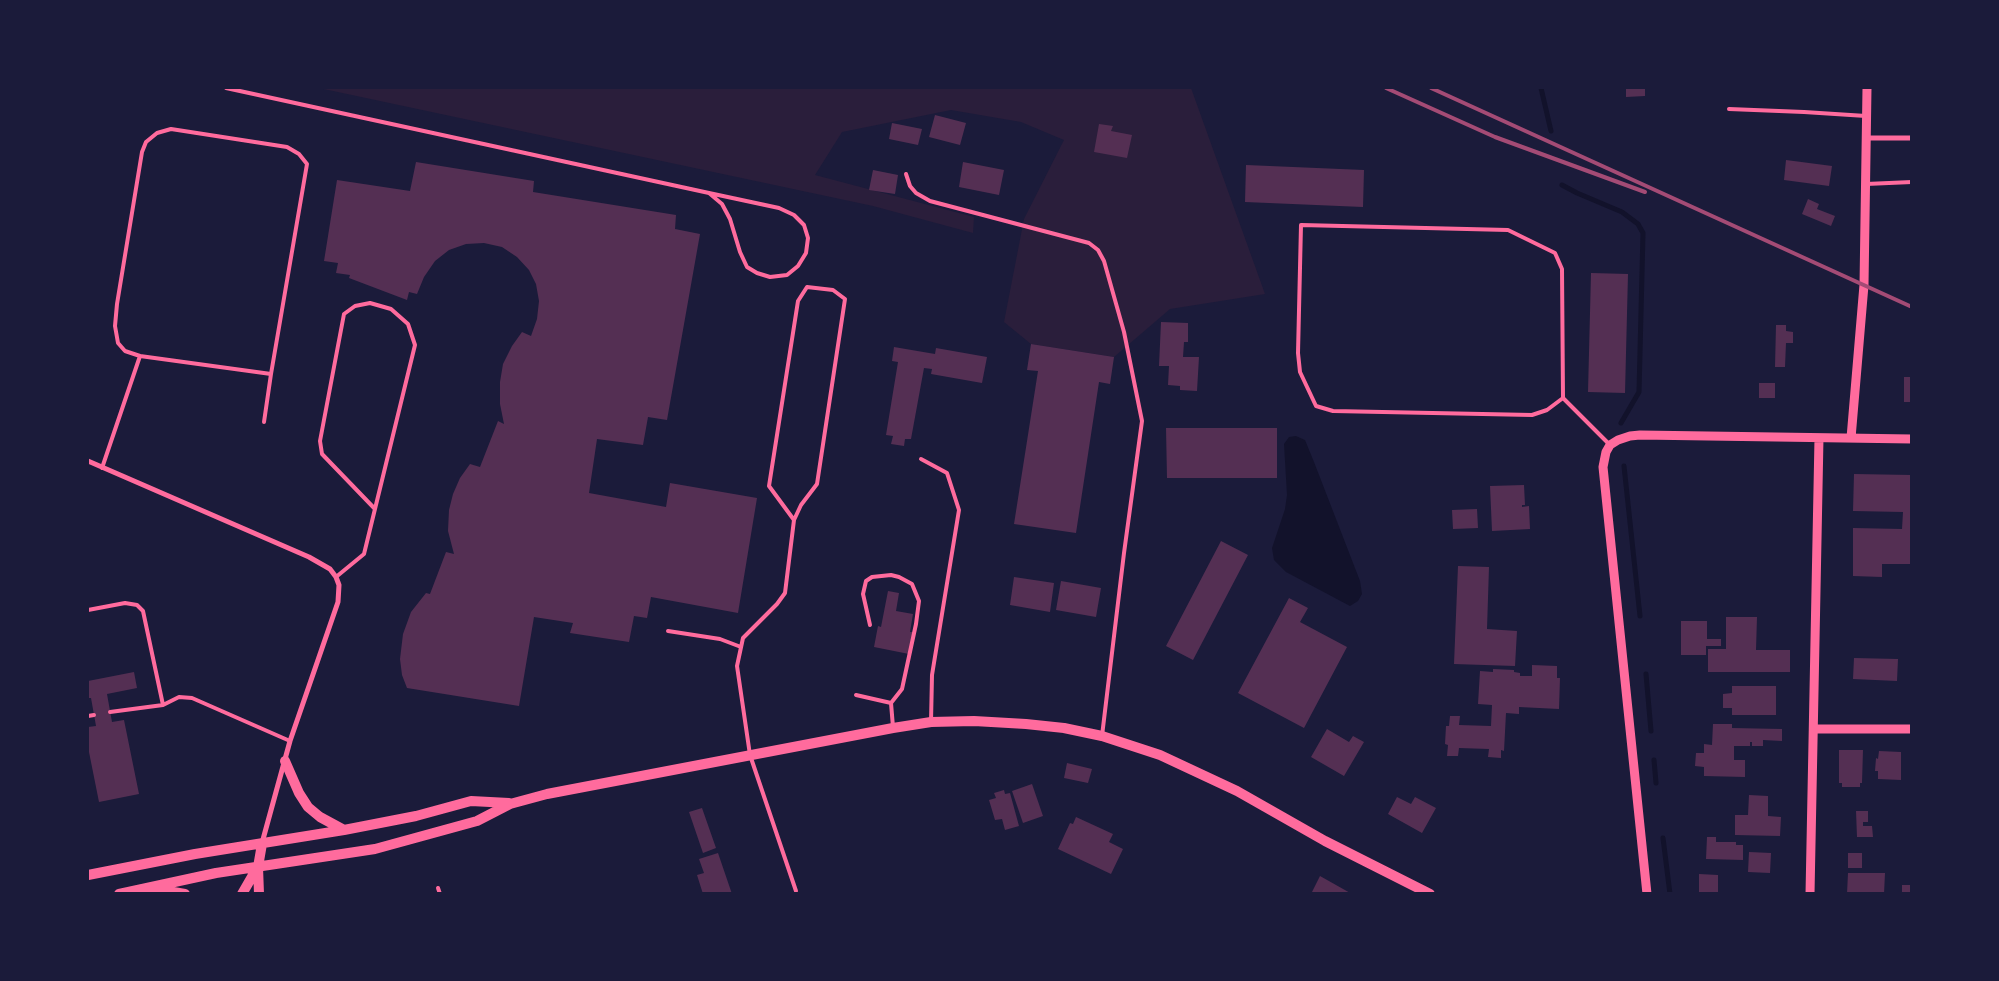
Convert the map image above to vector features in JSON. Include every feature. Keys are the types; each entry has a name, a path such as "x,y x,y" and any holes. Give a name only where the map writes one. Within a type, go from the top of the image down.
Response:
{"main road":[{"path":"119,894 216,873 375,849 477,821 510,804 547,794 893,728 931,722 974,721 1026,724 1102,736 1160,755 1237,791 1325,841 1430,894"},
{"path":"284,761 308,807 320,817 344,830"},
{"path":"88,875 344,830 416,816 472,801 510,804"},
{"path":"259,894 258,867 262,844"},
{"path":"242,894 258,867"},
{"path":"147,888 186,894"}],"street":[{"path":"1851,438 1864,285 1867,88"},
{"path":"1866,138 1912,138"},
{"path":"1647,894 1603,467 1606,452 1610,445 1623,438 1640,435 1912,439"},
{"path":"1810,894 1815,728 1819,438"},
{"path":"88,461 309,557 330,569 336,577 339,586 338,602 290,741 262,844"},
{"path":"1815,728 1912,730"}],"lane":[{"path":"226,88 779,208 794,215 804,225 808,238 806,253 798,266 787,275 770,277 757,273 747,267 730,220 722,204 709,193"},
{"path":"1729,110 1867,116"},
{"path":"264,422 307,164 298,154 287,147 171,129 157,133 146,142 142,152 115,313 118,343 125,351 140,356 271,374"},
{"path":"906,174 910,186 916,193 930,201 1089,243 1098,250 1104,260 1124,332 1142,421 1102,736"},
{"path":"1866,184 1912,182"},
{"path":"1562,398 1547,410 1532,415 1333,411 1316,406 1300,372 1298,353 1300,225 1508,230 1555,253 1562,269 1562,398 1610,445"},
{"path":"794,520 769,486 798,301 807,287 833,290 845,299 817,484 801,505 794,520 785,593 778,604 743,638 737,666 750,755 796,891"},
{"path":"336,577 364,554 375,509 415,345 408,324 392,309 370,303 355,306 344,314 320,441 322,454 375,509"},
{"path":"102,468 140,356"},
{"path":"921,459 947,473 959,510 932,675 931,722"},
{"path":"870,625 863,594 866,581 872,577 891,575 912,584 919,601 916,624 902,689 891,703 893,728"},
{"path":"88,610 125,603 137,605 143,611 163,705"},
{"path":"668,631 720,639 741,647"},
{"path":"856,695 891,703"},
{"path":"110,712 163,705 179,697 192,698 290,741"},
{"path":"88,716 94,715"},
{"path":"438,888 440,894"}],"shaded area":[{"path":"319,88 1191,88 1265,294 1170,309 1114,357 1031,344 1004,322 1024,219 1064,140 1021,122 951,110 842,132 815,175 974,217 973,233 873,206"},
{"path":"1296,436 1305,440 1360,581 1362,594 1358,601 1350,606 1286,572 1274,560 1272,548 1285,509 1287,495 1284,444 1289,437"}],"building":[{"path":"1626,88 1645,88 1645,96 1626,97"},
{"path":"935,115 966,123 960,145 929,137"},
{"path":"892,123 922,129 918,145 889,139"},
{"path":"1099,124 1113,126 1111,131 1132,135 1127,158 1094,152"},
{"path":"1786,160 1832,166 1829,186 1784,180"},
{"path":"416,162 534,181 533,192 676,215 675,229 700,234 667,420 648,417 643,445 597,439 589,493 666,507 670,483 757,498 738,613 651,597 647,618 634,616 629,642 570,633 573,623 534,617 519,706 407,688 402,675 400,659 403,634 411,612 426,593 430,594 446,552 454,554 448,531 449,510 453,494 460,478 470,464 480,467 498,421 504,424 500,404 500,382 503,364 522,332 531,336 537,319 539,301 536,284 529,270 517,257 502,247 484,243 466,244 449,250 435,261 424,277 417,294 409,292 407,300 349,278 350,275 336,273 338,263 324,261 337,180 410,191"},
{"path":"963,162 1004,170 999,195 959,187"},
{"path":"1246,165 1364,170 1363,207 1245,202"},
{"path":"873,170 898,175 895,194 869,190"},
{"path":"1808,199 1819,204 1817,209 1835,216 1831,226 1802,214"},
{"path":"1591,273 1628,274 1625,393 1588,392"},
{"path":"1161,322 1188,323 1188,342 1184,342 1183,357 1199,357 1197,391 1180,390 1180,386 1168,385 1169,366 1159,366"},
{"path":"1776,325 1786,325 1786,331 1793,332 1793,343 1786,343 1785,367 1775,367"},
{"path":"1031,344 1114,357 1110,384 1099,382 1076,533 1014,524 1038,371 1027,370"},
{"path":"894,347 935,354 936,348 987,357 982,383 931,374 932,369 924,368 911,439 905,439 904,446 891,444 893,436 886,435 898,362 892,361"},
{"path":"1904,377 1912,377 1912,402 1904,402"},
{"path":"1759,383 1775,383 1775,398 1759,398"},
{"path":"1166,428 1277,428 1277,478 1167,478"},
{"path":"1854,474 1912,475 1912,564 1882,564 1882,577 1853,576 1853,528 1902,529 1903,512 1853,511"},
{"path":"1524,485 1525,505 1522,505 1522,507 1529,506 1530,529 1492,531 1490,486"},
{"path":"1477,509 1478,528 1453,529 1452,510"},
{"path":"1221,541 1248,555 1193,660 1166,646"},
{"path":"1458,566 1489,567 1487,629 1517,631 1515,666 1454,664"},
{"path":"1014,577 1054,583 1050,612 1010,605"},
{"path":"1061,581 1101,588 1096,617 1056,610"},
{"path":"888,591 899,593 896,611 913,614 910,632 914,632 909,654 874,647 878,626 881,627"},
{"path":"1289,598 1308,608 1300,622 1347,647 1304,728 1238,693"},
{"path":"1726,617 1757,617 1756,650 1790,650 1790,672 1708,672 1708,649 1726,649"},
{"path":"1681,621 1707,621 1707,639 1721,639 1721,646 1706,646 1706,655 1681,655"},
{"path":"1854,658 1898,659 1897,681 1853,679"},
{"path":"1532,665 1557,666 1557,678 1560,678 1559,709 1519,707 1519,714 1506,713 1504,751 1501,750 1501,758 1488,757 1489,749 1459,748 1458,756 1447,756 1448,745 1445,744 1446,726 1449,726 1450,716 1460,716 1459,725 1491,726 1492,705 1478,704 1480,671 1493,672 1493,669 1514,670 1514,672 1520,673 1520,676 1532,676"},
{"path":"134,672 137,688 107,694 112,722 124,720 139,794 99,802 88,747 88,727 96,726 91,698 88,698 88,681"},
{"path":"1732,686 1776,686 1776,715 1732,715 1732,708 1723,708 1723,694 1732,693"},
{"path":"1713,724 1732,724 1732,728 1782,729 1782,741 1763,740 1763,746 1752,746 1752,742 1750,742 1750,746 1734,746 1734,760 1745,760 1745,777 1704,776 1704,767 1695,766 1696,753 1704,753 1704,744 1712,745"},
{"path":"1327,729 1349,742 1353,736 1364,742 1344,776 1311,757"},
{"path":"1839,750 1863,750 1862,783 1860,783 1860,787 1842,787 1842,783 1839,783"},
{"path":"1879,751 1901,752 1901,780 1878,779 1878,771 1875,771 1876,758 1878,759"},
{"path":"1067,763 1092,769 1088,783 1064,778"},
{"path":"1032,784 1043,816 1023,823 1012,791"},
{"path":"1004,790 1005,794 1010,793 1019,826 1005,830 1002,819 995,820 989,800 996,798 994,793"},
{"path":"1749,795 1768,796 1768,816 1781,817 1780,836 1735,835 1735,815 1748,815"},
{"path":"1397,797 1411,804 1415,797 1436,808 1422,833 1388,814"},
{"path":"702,808 716,848 703,853 689,812"},
{"path":"1856,811 1868,811 1868,822 1863,822 1863,826 1872,826 1873,837 1857,837"},
{"path":"1076,817 1113,834 1109,842 1123,849 1111,874 1058,849 1070,823 1073,824"},
{"path":"1707,837 1716,837 1716,842 1736,842 1736,845 1743,845 1743,860 1706,859"},
{"path":"1749,852 1771,853 1770,873 1748,872"},
{"path":"718,853 732,894 703,894 697,875 704,873 699,859"},
{"path":"1848,853 1862,853 1862,868 1848,868"},
{"path":"1848,873 1885,873 1884,894 1847,894"},
{"path":"1699,874 1718,875 1718,894 1699,894"},
{"path":"1320,876 1352,894 1311,894"},
{"path":"1902,885 1912,885 1912,894 1902,894"}],"waterway":[{"path":"1541,88 1551,131"},
{"path":"1562,185 1622,212 1638,224 1643,233 1639,392 1621,423"},
{"path":"1624,466 1640,616"},
{"path":"1646,674 1651,731"},
{"path":"1654,760 1656,783"},
{"path":"1663,838 1670,894"}],"railway":[{"path":"1386,88 1495,137 1645,192"},
{"path":"1431,88 1912,307"}]}
